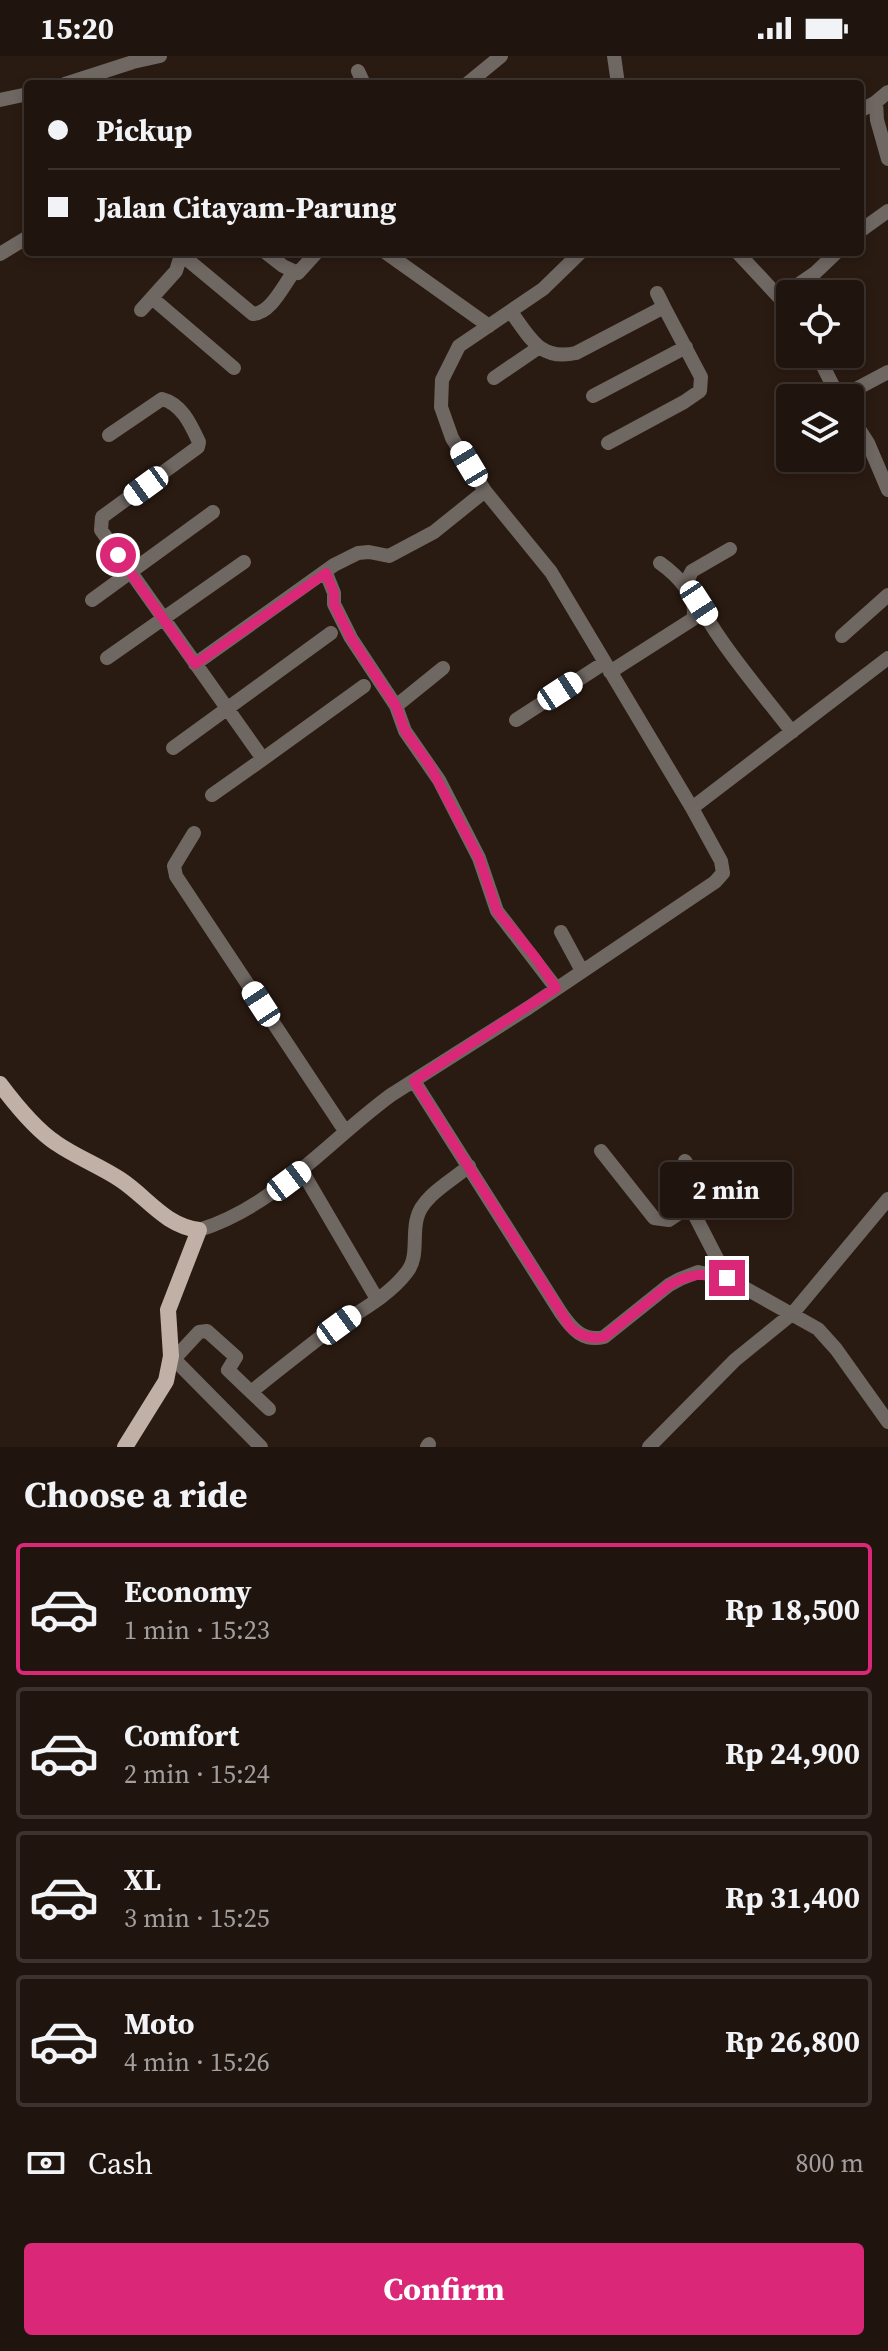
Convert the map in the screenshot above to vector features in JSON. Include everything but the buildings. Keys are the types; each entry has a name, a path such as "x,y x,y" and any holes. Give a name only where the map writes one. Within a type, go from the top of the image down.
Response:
{"main road":[{"path":"0,1084 55,1143 125,1182 162,1216 199,1230 168,1310 172,1358 166,1381 125,1447"}],"street":[{"path":"73,80 107,62 160,56"},
{"path":"472,80 501,56"},
{"path":"614,56 617,80"},
{"path":"0,100 24,95"},
{"path":"864,108 882,97"},
{"path":"882,97 877,120 888,159"},
{"path":"864,228 888,211"},
{"path":"0,254 24,239"},
{"path":"141,310 176,271 181,256"},
{"path":"184,256 253,314 263,312 293,273 304,269 314,256"},
{"path":"270,256 293,273"},
{"path":"391,256 489,326"},
{"path":"199,1230 251,1207 302,1171 372,1109 715,882 723,873 721,861 692,808 551,572 485,491 445,422 440,394 445,369 459,346 543,289 574,256"},
{"path":"741,256 776,293"},
{"path":"805,280 833,256"},
{"path":"608,443 700,391 701,377 657,293"},
{"path":"152,298 234,368"},
{"path":"511,312 538,348 561,356 576,353 664,307"},
{"path":"593,396 686,347"},
{"path":"494,378 538,348"},
{"path":"864,385 888,372"},
{"path":"109,435 162,399 176,406 191,425 199,442 191,453 101,520 101,530 263,759"},
{"path":"864,437 888,490"},
{"path":"195,664 334,565 358,553 389,556 434,532 485,491"},
{"path":"92,600 213,512"},
{"path":"730,549 692,571 688,579 699,603 732,653 792,732"},
{"path":"107,658 244,562"},
{"path":"516,720 693,619 695,608 686,588 660,563"},
{"path":"326,573 334,593 334,604 351,638 396,706 405,731 434,773 479,858 497,911 556,988"},
{"path":"842,636 888,595"},
{"path":"173,748 331,633"},
{"path":"692,808 888,658"},
{"path":"396,706 443,668"},
{"path":"212,795 364,686"},
{"path":"194,833 174,866 176,876 345,1131"},
{"path":"561,932 582,971"},
{"path":"414,1081 561,1313 579,1334 596,1339 604,1337 669,1285 687,1276 698,1272 727,1278 810,1322 827,1338 888,1422"},
{"path":"601,1151 654,1218 669,1220 702,1195 685,1161"},
{"path":"251,1392 289,1360 297,1358 318,1339 396,1285 412,1264 420,1211 432,1196 469,1166"},
{"path":"302,1171 377,1299"},
{"path":"649,1447 735,1360 793,1313 888,1199"},
{"path":"690,1206 727,1278"},
{"path":"261,1447 172,1358 199,1332 207,1331 236,1357 228,1370 269,1409"}],"route":[{"path":"118,555 195,664 326,573 334,593 334,604 351,638 383,683 405,731 439,780 479,858 497,911 520,937 556,988 414,1081 571,1328 586,1337 604,1337 680,1279 698,1272 727,1278"}]}
